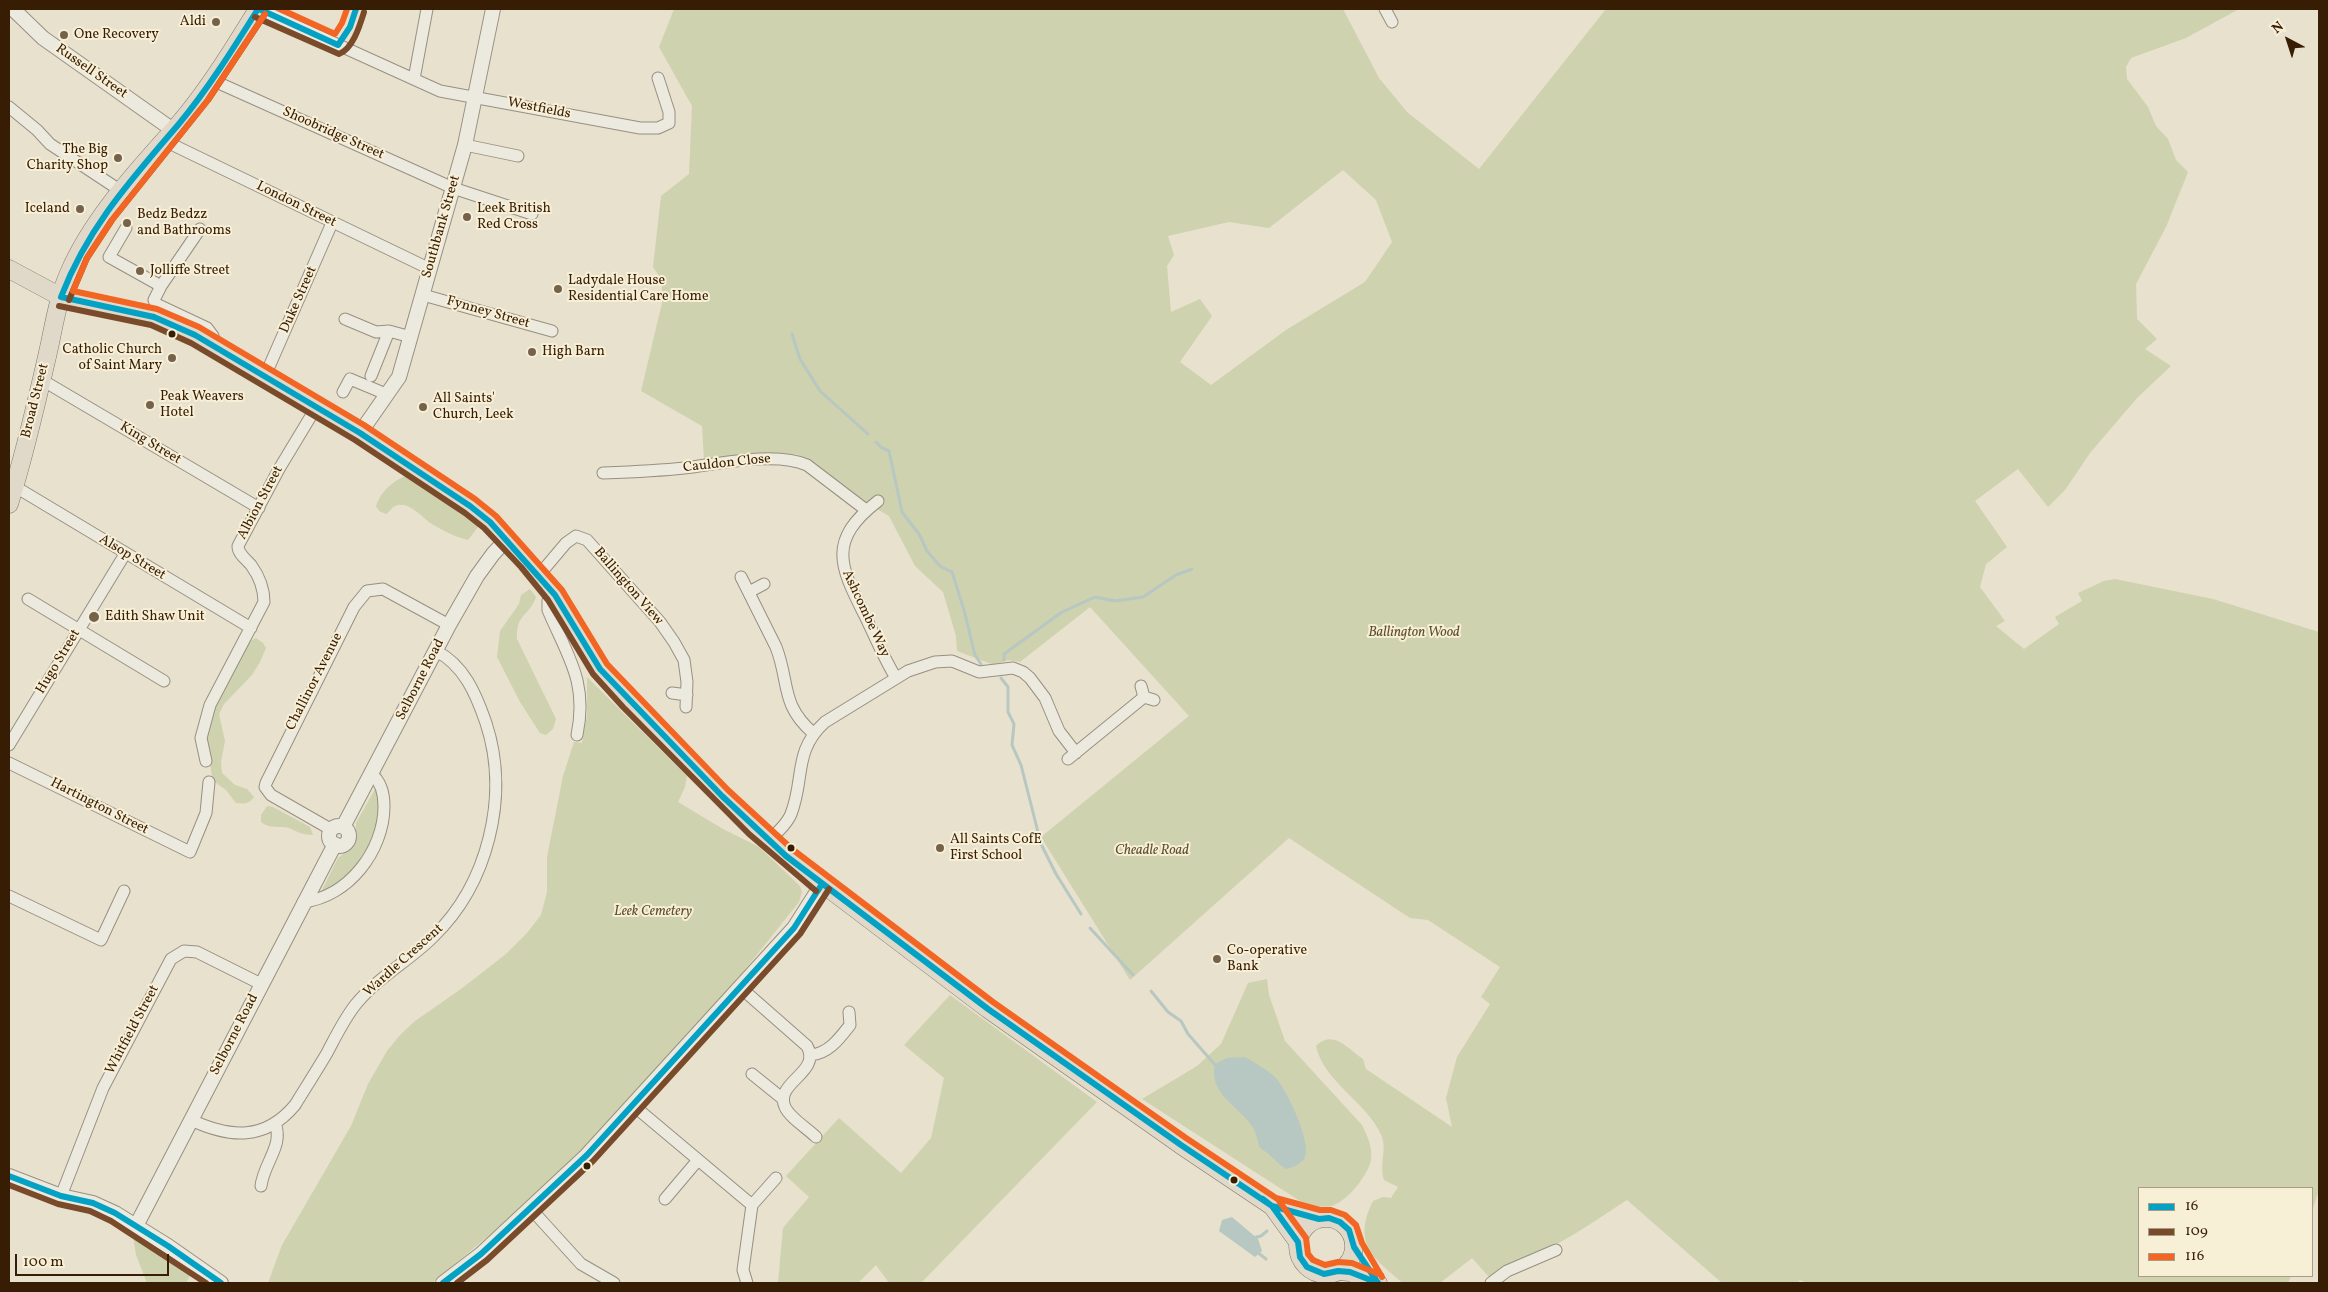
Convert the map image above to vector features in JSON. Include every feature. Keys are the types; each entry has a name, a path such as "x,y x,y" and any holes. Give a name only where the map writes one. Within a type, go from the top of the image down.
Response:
{"highway":[{"name":"Broad Street","path":"9,504 69,272 121,191 212,80 258,9"},
{"path":"9,269 61,297 154,317 209,342 360,433 470,506 507,539 553,592 600,669 629,701 769,840 822,884 988,1009 1169,1137 1272,1206 1319,1219 1336,1219 1346,1226 1353,1238 1354,1248 1350,1261 1338,1271"},
{"path":"1272,1206 1298,1242 1300,1257 1312,1270 1324,1274 1338,1271 1350,1272 1376,1282"},
{"path":"1298,1242 1306,1227 1319,1219"},
{"path":"1354,1248 1376,1282"}],"street":[{"name":"Russell Street","path":"14,9 43,38 169,134"},
{"name":"Westfields","path":"258,9 440,91 640,128 666,126 670,119 658,78"},
{"path":"414,79 427,9"},
{"name":"Southbank Street","path":"360,433 386,394 400,377 465,145 493,9"},
{"path":"1375,15 1386,9 1392,22"},
{"name":"Shoobridge Street","path":"212,80 453,188 532,214"},
{"path":"9,107 38,130 50,144 121,191"},
{"name":"London Street","path":"169,134 169,143 430,269"},
{"path":"465,145 518,156"},
{"name":"Duke Street","path":"265,376 332,223"},
{"path":"126,228 109,257 161,286"},
{"path":"200,230 161,286 154,300 156,304 208,328 213,336 209,342"},
{"name":"Fynney Street","path":"423,295 552,331"},
{"path":"345,319 376,332 389,331 411,336"},
{"path":"371,376 389,331"},
{"path":"343,392 350,379 386,394"},
{"name":"King Street","path":"42,380 259,508"},
{"name":"Albion Street","path":"251,628 261,609 264,596 257,574 240,554 238,546 279,469 317,406"},
{"name":"Cauldon Close","path":"603,473 650,471 770,458 796,460 807,465 866,510"},
{"name":"Alsop Street","path":"14,486 251,628"},
{"name":"Ashcombe Way","path":"878,501 866,510 853,524 845,538 842,564 850,586 896,678"},
{"name":"Ballington View","path":"539,575 566,543 576,536 587,540 654,616 674,642 684,660 687,694 686,707"},
{"name":"Selborne Road","path":"136,1226 334,844 340,846 348,841 348,832 338,829 372,774 449,625 480,572 507,539"},
{"name":"Hugo Street","path":"9,745 125,554"},
{"path":"741,577 778,653 786,694 791,707 798,718 813,732"},
{"path":"749,592 764,584"},
{"name":"Challinor Avenue","path":"338,829 270,795 265,787 354,607 367,591 383,589 449,625"},
{"path":"553,592 548,601 548,610 578,678 580,720 577,735"},
{"path":"28,599 164,681"},
{"path":"206,761 201,738 206,716 215,693 251,628"},
{"name":"Wardle Crescent","path":"191,1120 209,1128 232,1134 250,1133 275,1123 295,1104 357,1003 383,977 434,937 452,916 467,893 485,852 492,820 495,786 493,753 489,733 474,693 465,677 449,658 436,651"},
{"path":"769,840 790,815 805,747 813,732 825,722 908,670 935,662 952,661 979,672 1013,668 1023,672 1045,698 1072,756 1146,694"},
{"path":"672,693 687,694"},
{"name":"Hartington Street","path":"9,763 190,852 206,813 209,782"},
{"path":"303,902 316,901 340,888 356,874 368,858 383,820 381,787 372,774"},
{"path":"443,1283 481,1254 531,1210 634,1106 794,928 822,884"},
{"path":"9,896 101,940 124,891"},
{"name":"Whitfield Street","path":"62,1196 103,1088 171,959 184,951 197,952 261,984"},
{"path":"741,988 807,1046 811,1055 808,1065 786,1090 783,1099"},
{"path":"811,1055 823,1053 833,1045 850,1025 849,1012"},
{"path":"752,1074 783,1099 788,1110 816,1137"},
{"path":"634,1106 752,1205"},
{"path":"261,1186 262,1172 277,1142 278,1135 275,1123"},
{"path":"665,1199 698,1160"},
{"path":"9,1176 62,1196 93,1203 136,1226 221,1283"},
{"path":"747,1283 743,1270 752,1205 776,1178"},
{"path":"531,1210 580,1264 614,1283"},
{"path":"1492,1283 1507,1271 1556,1250"}],"green space":[{"path":"674,9 1343,9 1379,78 1407,112 1479,169 1606,9 2239,9 2186,38 2131,58 2126,67 2127,79 2148,107 2156,126 2168,139 2176,160 2188,172 2166,227 2136,284 2137,319 2157,339 2145,349 2171,366 2137,398 2090,453 2065,490 2048,507 2018,469 1975,501 2007,547 1986,564 1980,587 2005,621 1996,626 2024,649 2059,624 2055,617 2082,601 2078,593 2104,581 2115,579 2213,599 2319,632 2319,1189 2313,1209 2313,1187 2138,1187 2138,1277 2291,1277 2288,1283 1807,1283 1800,1280 1797,1283 1722,1283 1627,1200 1585,1228 1489,1277 1472,1258 1440,1283 1403,1283 1375,1257 1365,1239 1367,1216 1373,1201 1383,1197 1391,1198 1398,1187 1384,1180 1382,1168 1384,1147 1382,1137 1367,1113 1328,1071 1316,1046 1328,1039 1340,1042 1363,1059 1366,1069 1452,1127 1446,1098 1457,1057 1490,1004 1481,997 1500,967 1428,920 1410,918 1289,838 1130,980 1041,837 1189,716 1090,607 1020,662 1008,660 994,665 957,651 956,636 943,592 915,566 889,516 867,503 808,460 796,454 765,453 704,460 702,426 641,391 662,303 662,280 653,267 661,196 689,174 692,106 659,47","holes":["1343,170 1376,200 1392,242 1365,282 1286,330 1211,385 1180,362 1212,316 1200,299 1171,312 1167,266 1174,255 1168,236 1229,222 1269,228"]},
{"path":"407,475 475,521 478,527 468,540 441,529 405,505 395,506 386,514 379,511 376,506 384,491 392,483"},
{"path":"530,589 536,597 519,624 517,639 556,719 553,729 546,735 540,733 520,702 497,657 500,631 519,604 521,595"},
{"path":"256,638 266,648 260,662 252,675 224,704 219,714 225,741 221,762 222,773 235,785 247,789 254,797 246,803 236,803 226,790 212,780 204,735 205,726 222,688 250,641"},
{"name":"Leek Cemetery","path":"587,677 687,776 685,787 678,802 723,829 759,847 800,886 802,892 799,902 731,987 582,1150 529,1202 432,1283 268,1283 282,1245 351,1126 368,1084 387,1051 415,1021 461,989 506,954 527,933 541,915 547,892 547,857 563,776 574,742 582,743 587,715"},
{"path":"375,789 378,790 378,815 376,827 367,852 353,873 344,881 320,894 338,858 351,848 356,841 356,823"},
{"path":"267,806 273,807 310,827 313,835 303,834 286,827 272,827 261,822 261,815"},
{"path":"1267,979 1269,995 1285,1041 1362,1125 1369,1142 1371,1160 1366,1173 1350,1194 1331,1206 1319,1206 1300,1201 1142,1099 1197,1066 1221,1044 1248,983"},
{"path":"950,995 1097,1102 921,1283 889,1283 876,1265 858,1283 778,1283 783,1228 809,1197 786,1176 839,1118 901,1173 931,1138 944,1078 904,1045"},
{"path":"133,1236 191,1274 186,1283 147,1283 136,1255"}],"shaded area":[{"path":"1245,1057 1274,1076 1285,1091 1297,1115 1305,1140 1306,1150 1304,1159 1294,1166 1286,1169 1260,1148 1252,1126 1220,1091 1216,1083 1214,1074 1215,1064 1227,1058"},
{"path":"1232,1217 1258,1239 1262,1251 1255,1257 1219,1231 1222,1220"}],"waterway":[{"path":"792,334 800,359 820,391 868,434"},
{"path":"876,442 882,448 889,451 902,512 919,534 927,551 941,567 952,572 975,655 981,664"},
{"path":"1004,660 1004,654 1062,612 1095,597 1115,601 1143,597 1176,575 1192,569"},
{"path":"1001,678 1008,687 1008,712 1014,724 1012,745 1021,765 1041,844 1056,874 1081,914"},
{"path":"1090,928 1133,975"},
{"path":"1151,991 1168,1012 1181,1021 1188,1034 1217,1067"},
{"path":"1253,1238 1261,1236 1267,1231"},
{"path":"1257,1252 1266,1259"}],"transit line":[{"name":"16","path":"61,297 84,248 97,227 127,186 200,97 258,9"},
{"name":"16","path":"259,9 338,45 350,27 356,9"},
{"name":"116","path":"280,9 335,34 342,23 347,9"},
{"name":"109","path":"255,17 339,54 352,42 364,12"},
{"name":"109","path":"69,300 87,258 112,220 208,100 265,14"},
{"name":"116","path":"265,14 208,100 112,220 87,258 73,291 157,309 199,327 364,425 475,499 496,516 562,590 607,664 728,790 792,849 993,1002 1186,1138 1276,1198 1320,1210 1331,1210 1345,1215 1356,1225 1362,1243 1382,1277"},
{"name":"16","path":"61,297 154,317 195,335 360,433 470,506 490,522 555,595 600,669 722,796 786,856 988,1009 1181,1145 1272,1206 1298,1242 1300,1257 1307,1267 1324,1274 1338,1271 1350,1272 1378,1283"},
{"name":"109","path":"59,306 151,325 191,343 355,440 465,513 484,528 521,567 548,600 593,674 623,707 749,834 816,891"},
{"name":"16","path":"443,1283 481,1254 587,1155 794,928 822,884"},
{"name":"109","path":"457,1283 487,1260 593,1161 800,934 829,889"},
{"name":"16","path":"9,1176 61,1196 93,1203 115,1213 168,1246 221,1283"},
{"name":"109","path":"9,1185 58,1204 90,1211 111,1221 206,1283"},
{"name":"16","path":"1263,1199 1272,1206 1319,1219 1329,1218 1340,1222 1349,1230 1354,1247 1378,1283"},
{"name":"116","path":"1279,1201 1306,1238 1308,1254 1313,1260 1325,1265 1338,1262 1352,1263 1381,1275"}],"place":[{"name":"Aldi","path":"216,22"},
{"name":"One Recovery","path":"64,35"},
{"name":"The Big Charity Shop","path":"118,158"},
{"name":"Iceland","path":"80,209"},
{"name":"Leek British Red Cross","path":"467,217"},
{"name":"Bedz Bedzz and Bathrooms","path":"127,223"},
{"name":"Jolliffe Street","path":"140,271"},
{"name":"Ladydale House Residential Care Home","path":"558,289"},
{"name":"High Barn","path":"532,352"},
{"name":"Catholic Church of Saint Mary","path":"172,358"},
{"name":"Peak Weavers Hotel","path":"150,405"},
{"name":"All Saints' Church, Leek","path":"423,407"},
{"name":"Edith Shaw Unit","path":"94,617"},
{"name":"All Saints CofE First School","path":"940,848"},
{"name":"Co-operative Bank","path":"1217,959"}],"park label":[{"name":"Ballington Wood","path":"1414,633"},
{"name":"Cheadle Road","path":"1152,851"}]}
